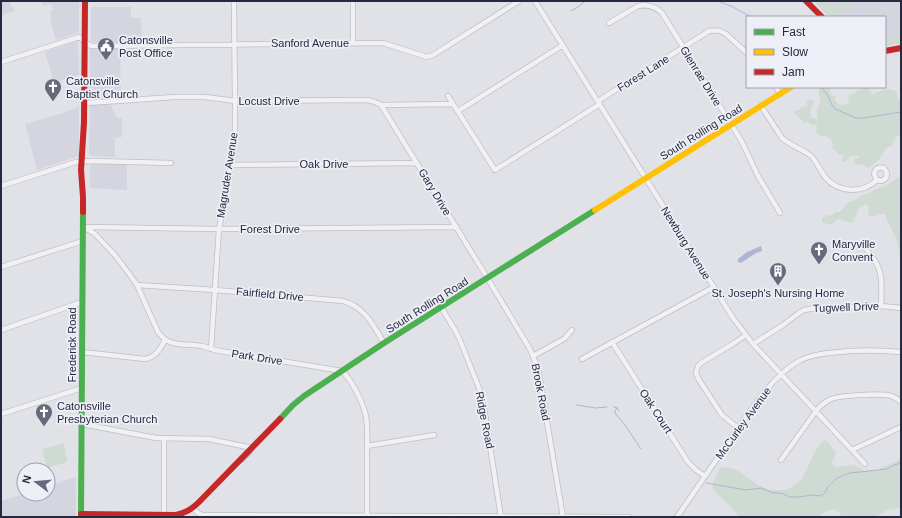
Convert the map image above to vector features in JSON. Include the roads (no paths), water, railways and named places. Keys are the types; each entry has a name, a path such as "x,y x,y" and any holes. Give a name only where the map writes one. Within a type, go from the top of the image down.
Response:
{"main road":[{"name":"Frederick Road","path":"81,516 83,197 81,176 84,161 84,1"},
{"path":"806,1 821,16"},
{"path":"886,51 901,48"},
{"name":"South Rolling Road","path":"81,516 176,515 196,513 252,448 293,405 304,396 384,343 789,88"}],"street":[{"name":"Magruder Avenue","path":"211,349 219,229 234,138 234,1"},
{"path":"353,1 353,43"},
{"name":"Sanford Avenue","path":"84,40 92,46 383,43 424,56 430,56 519,1"},
{"name":"Newburg Avenue","path":"535,1 733,318 754,344 865,464"},
{"name":"Glenrae Drive","path":"609,23 638,6 649,5 658,9 741,140 758,176 780,213"},
{"name":"Forest Lane","path":"458,111 495,170 709,31 718,30 726,34 746,52"},
{"path":"1,62 79,37 84,40"},
{"path":"448,96 458,111 563,45"},
{"path":"777,88 780,94"},
{"name":"Locust Drive","path":"84,103 174,97 205,97 235,101 368,100 381,104 453,104"},
{"name":"Gary Drive","path":"381,104 488,279"},
{"path":"761,106 782,138 810,155 824,176 835,185 841,188 855,190 868,187 877,180"},
{"path":"1,186 84,161 171,163"},
{"name":"Oak Drive","path":"230,165 417,163"},
{"path":"82,352 145,359 150,358 157,353 165,340 161,337 154,326 137,285 123,264 94,233 83,227"},
{"name":"Forest Drive","path":"83,227 219,229 456,228"},
{"path":"1,267 83,241"},
{"path":"866,248 873,256 879,269 882,283 881,306"},
{"name":"Brook Road","path":"488,279 533,356 539,374 563,517"},
{"name":"Fairfield Drive","path":"137,285 336,300 350,303 363,311 384,343"},
{"path":"582,359 714,287"},
{"path":"1,330 82,302"},
{"name":"Tugwell Drive","path":"754,344 805,310 881,306 901,308"},
{"name":"Ridge Road","path":"441,307 460,340 481,393 501,517"},
{"path":"533,356 562,340 572,330"},
{"path":"738,428 722,415 696,373 698,366 701,363 746,335"},
{"name":"Park Drive","path":"165,340 171,343 198,346 220,352 342,371"},
{"name":"Oak Court","path":"612,342 688,462 705,476"},
{"name":"McCurley Avenue","path":"676,517 767,389 782,374 798,362 814,355 831,353 873,350 901,352"},
{"path":"342,371 357,393 366,415 366,516"},
{"path":"1,414 82,388"},
{"path":"781,460 816,411 825,402 843,396 881,395 894,397 901,402"},
{"path":"82,424 148,437 164,439 209,439 252,448"},
{"path":"852,450 901,427"},
{"path":"367,446 434,435"},
{"path":"164,439 164,515"},
{"path":"196,513 202,515 629,517"}],"water":[{"path":"761,246 762,251 756,253 741,263 738,262 738,259 747,252"}],"waterway":[{"path":"571,11 585,1"},
{"path":"718,1 749,16"},
{"path":"822,88 835,109 856,118 901,112"},
{"path":"576,405 596,408 607,407"},
{"path":"614,407 619,411"},
{"path":"617,408 615,413 641,449"},
{"path":"242,463 252,453"},
{"path":"706,483 746,490 761,488 773,493 781,493 790,497 812,495 820,496 824,494 828,487 837,478 850,473 887,469 901,463"}],"place":[{"name":"Catonsville Post Office","path":"106,61"},
{"name":"Catonsville Baptist Church","path":"53,102"},
{"name":"Maryville Convent","path":"819,265"},
{"name":"St. Joseph's Nursing Home","path":"778,286"},
{"name":"Catonsville Presbyterian Church","path":"44,427"}]}
